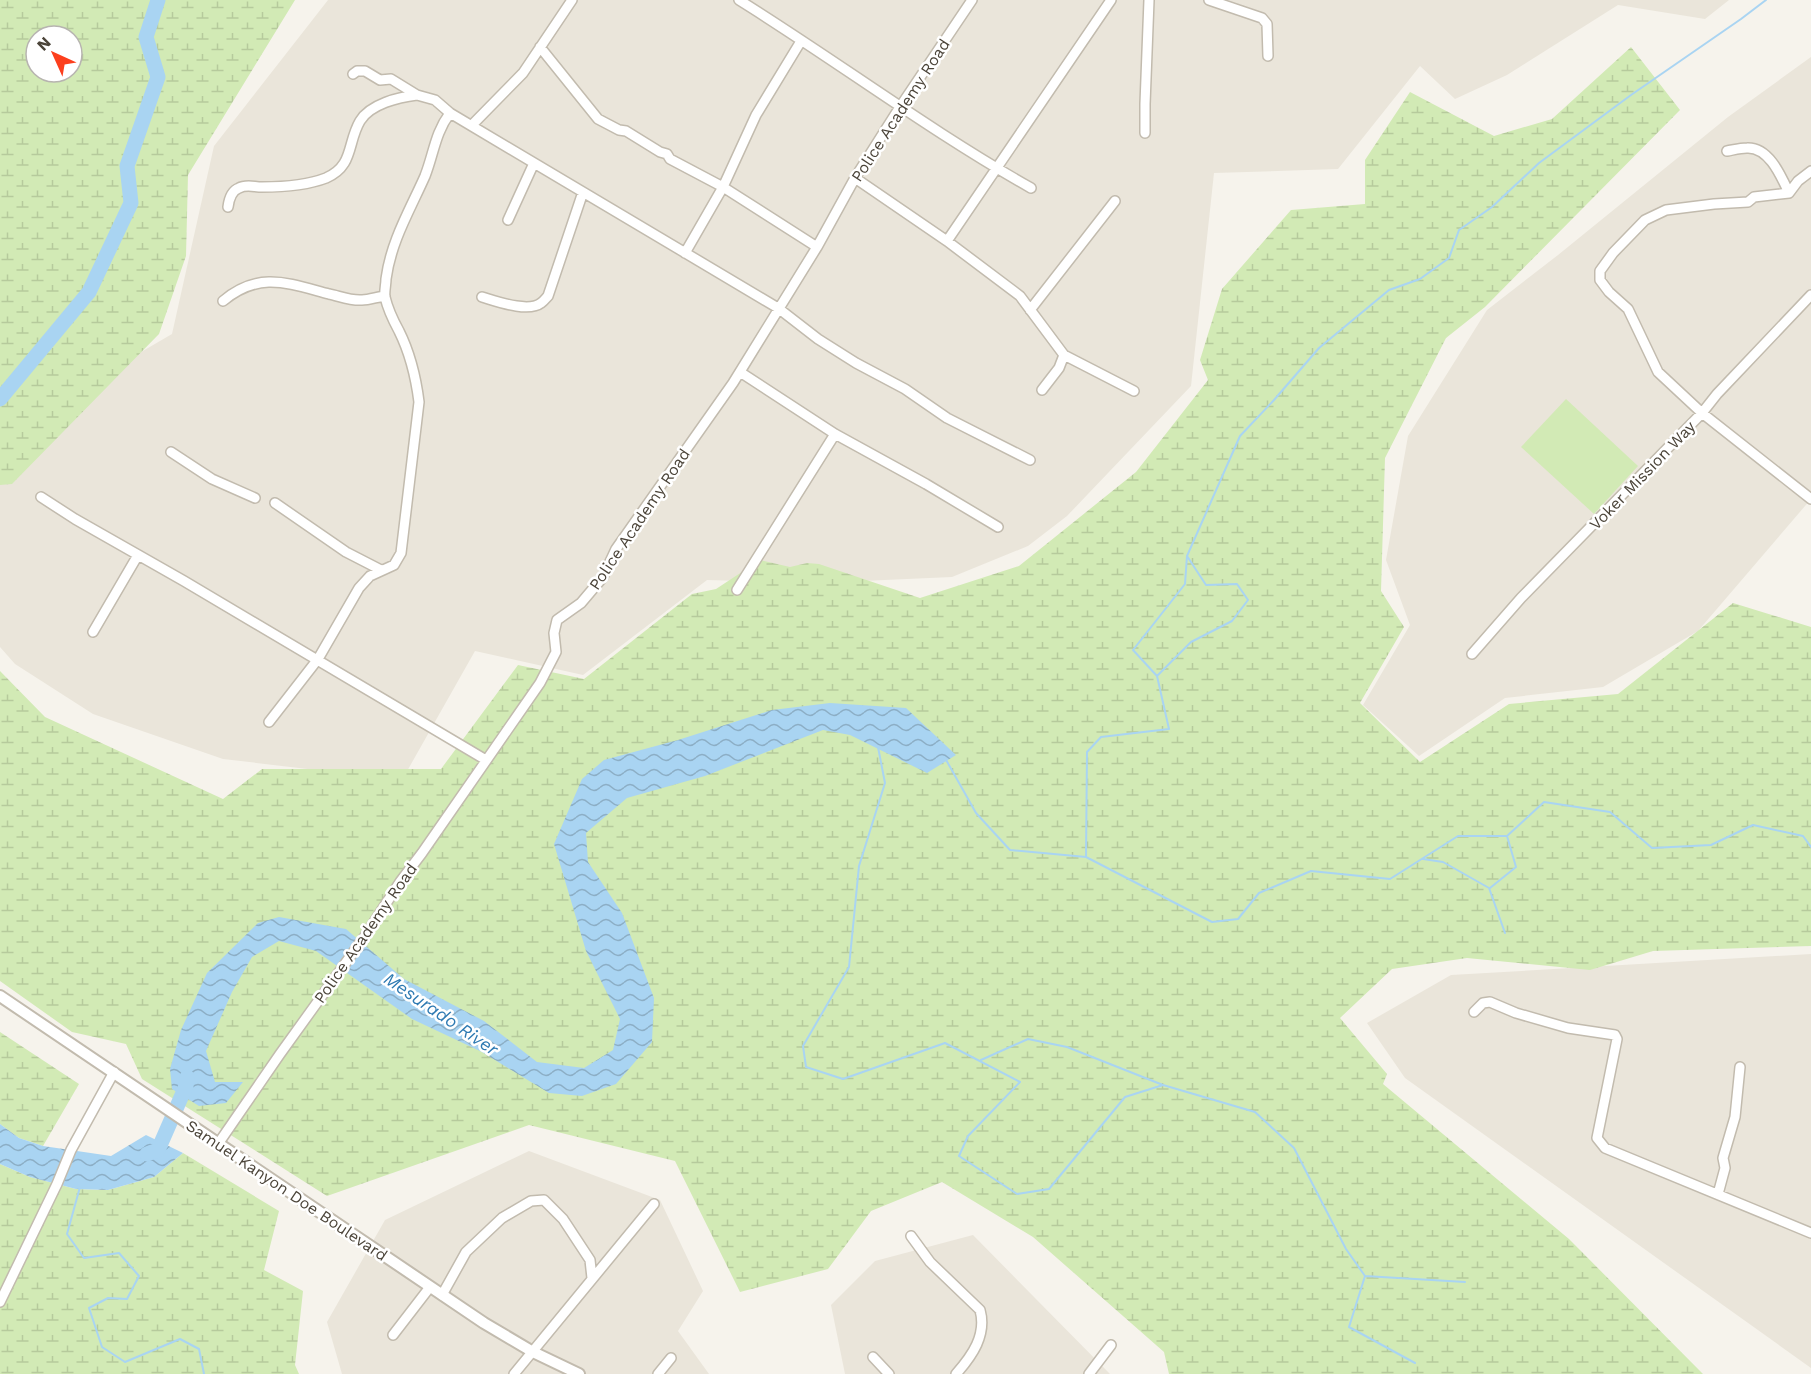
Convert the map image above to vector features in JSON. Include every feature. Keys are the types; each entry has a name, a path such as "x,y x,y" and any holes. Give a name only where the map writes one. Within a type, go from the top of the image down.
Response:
{"street":[{"path":"472,125 523,73 572,0"},
{"path":"739,0 900,107 1031,188"},
{"name":"Police Academy Road","path":"218,1144 540,683 556,652 554,633 557,620 581,603 603,577 616,549 740,372 817,247 855,178 972,0"},
{"path":"947,241 1111,0"},
{"path":"1145,133 1149,0"},
{"path":"1209,0 1262,18 1267,24 1268,56"},
{"path":"686,253 723,187 756,115 801,41"},
{"path":"540,47 598,119 619,130 626,131 667,154 670,159 723,187 817,247"},
{"path":"353,74 357,71 365,71 380,80 391,79 417,95 435,100 450,113 778,308 818,339 856,363 905,389 946,418 1030,460"},
{"path":"228,207 230,198 237,188 304,184 328,177 345,164 360,122 368,112 392,99 417,95"},
{"path":"269,722 318,659 359,588 370,576 394,565 401,553 419,402 417,382 385,296 388,265 399,231 424,177 437,134 450,113"},
{"path":"1727,152 1748,148 1764,153 1788,193"},
{"path":"508,220 534,163"},
{"path":"1811,171 1788,193 1754,197 1748,202 1666,210 1645,220 1613,253 1600,271 1600,280 1609,292 1628,309 1658,372 1702,413 1811,499"},
{"path":"855,178 947,241 1020,296 1064,355 1134,391"},
{"path":"482,297 523,307 541,304 548,296 583,192"},
{"path":"1030,310 1115,201"},
{"path":"222,301 243,287 264,281 351,299 361,300 385,296"},
{"name":"Voker Mission Way","path":"1472,654 1521,598 1702,413 1717,394 1811,295"},
{"path":"1042,390 1059,368 1064,355"},
{"path":"740,372 835,434 998,527"},
{"path":"737,590 835,434"},
{"path":"171,452 212,479 255,498"},
{"path":"41,496 75,519 486,759"},
{"path":"275,503 346,552 381,570"},
{"path":"93,632 138,555"},
{"name":"Samuel Kanyon Doe Boulevard","path":"0,996 430,1287 533,1352 579,1374"},
{"path":"1474,1012 1484,1003 1490,1002 1568,1028 1616,1035 1598,1138 1605,1148 1811,1233"},
{"path":"1718,1194 1725,1168 1723,1158 1735,1117 1740,1067"},
{"path":"0,1302 71,1150 114,1072"},
{"path":"442,1294 466,1252 502,1218 531,1201 544,1200 563,1219 590,1260 592,1278"},
{"path":"514,1374 654,1204"},
{"path":"911,1236 930,1262 980,1310 983,1321 978,1342 956,1374"},
{"path":"393,1335 430,1287"},
{"path":"1089,1374 1110,1344"},
{"path":"873,1357 890,1374"},
{"path":"658,1374 671,1358"}],"shaded area":[{"path":"328,0 1729,0 1705,19 1618,5 1507,75 1455,99 1420,66 1338,169 1214,173 1191,386 1067,516 1028,546 952,577 817,583 707,580 583,675 475,651 402,780 223,759 93,714 15,664 0,647 0,467 81,387 172,334 214,146"},
{"path":"1811,57 1811,499 1698,631 1603,687 1505,698 1419,756 1363,705 1410,625 1386,560 1408,436 1487,310 1728,117"},
{"path":"1811,954 1811,1368 1405,1078 1367,1023 1451,975"},
{"path":"529,1151 660,1200 703,1291 678,1331 709,1374 342,1374 327,1322 385,1220"},
{"path":"973,1235 1110,1374 845,1374 831,1305 875,1261"}],"green space":[{"path":"0,0 295,0 188,175 186,256 159,334 12,484 0,485"},
{"path":"1631,47 1680,110 1485,307 1446,338 1385,458 1381,591 1404,627 1360,703 1420,762 1509,704 1618,694 1733,603 1811,627 1811,946 1653,951 1590,970 1467,958 1392,969 1340,1018 1387,1074 1383,1084 1569,1239 1703,1374 1169,1374 1164,1352 1033,1237 942,1182 871,1211 828,1269 740,1292 675,1161 529,1125 327,1196 142,1079 126,1044 72,1032 0,981 0,671 45,717 223,799 262,769 441,769 518,665 584,679 692,594 716,589 760,560 790,567 807,563 819,564 920,598 1019,566 1136,472 1208,380 1200,360 1222,289 1291,210 1365,204 1365,160 1410,92 1494,136 1552,119"},
{"path":"1566,399 1638,466 1594,514 1521,447"},
{"path":"0,1032 79,1084 43,1146 19,1138 0,1124"},
{"path":"183,1153 279,1211 264,1270 303,1291 295,1365 299,1374 0,1374 0,1164 30,1177 76,1189 108,1190 154,1177"}],"water":[{"path":"830,703 906,708 956,755 927,773 850,735 823,730 705,776 627,798 586,833 588,862 622,913 654,998 652,1042 616,1084 582,1096 549,1093 482,1052 412,1019 316,951 279,941 252,957 232,992 206,1051 215,1082 243,1082 226,1103 199,1106 172,1089 170,1069 181,1030 207,973 258,923 279,917 346,929 404,979 484,1021 537,1062 584,1068 613,1050 620,1019 586,951 554,844 582,779 604,760 678,740 772,710"},
{"path":"0,1124 19,1138 43,1146 111,1156 146,1135 183,1153 154,1177 108,1190 76,1189 30,1177 0,1164"}],"waterway":[{"path":"0,399 89,292 131,203 127,166 158,77 146,37 158,0"},
{"path":"1086,857 1087,752 1101,737 1169,729 1157,676 1133,650 1185,584 1187,556 1240,436 1319,348 1389,290 1420,279 1449,258 1459,230 1492,207 1539,163 1766,0"},
{"path":"1157,676 1191,642 1232,621 1248,600 1237,584 1206,585 1187,556"},
{"path":"878,747 885,783 859,866 849,967 803,1046 806,1067 843,1079 945,1043 1020,1082 968,1136 959,1156 1017,1194 1049,1189 1125,1097 1163,1085 1255,1112 1294,1148 1346,1249 1365,1276 1465,1282"},
{"path":"945,758 976,813 1010,850 1086,857 1212,922 1238,919 1259,893 1311,871 1390,879 1458,836 1507,836 1544,802 1610,812 1652,848 1711,845 1753,825 1803,836 1811,847"},
{"path":"1490,888 1516,867 1507,836"},
{"path":"1423,859 1443,862 1489,888 1505,933"},
{"path":"981,1060 1028,1039 1067,1047 1163,1085"},
{"name":"Mesurado River","path":"147,1154 158,1150 186,1086 187,1077"},
{"path":"80,1187 67,1234 84,1258 119,1253 139,1276 127,1299 108,1298 89,1308 102,1347 125,1362 180,1339 199,1349 204,1374"},
{"path":"1365,1276 1349,1327 1415,1363"}]}
